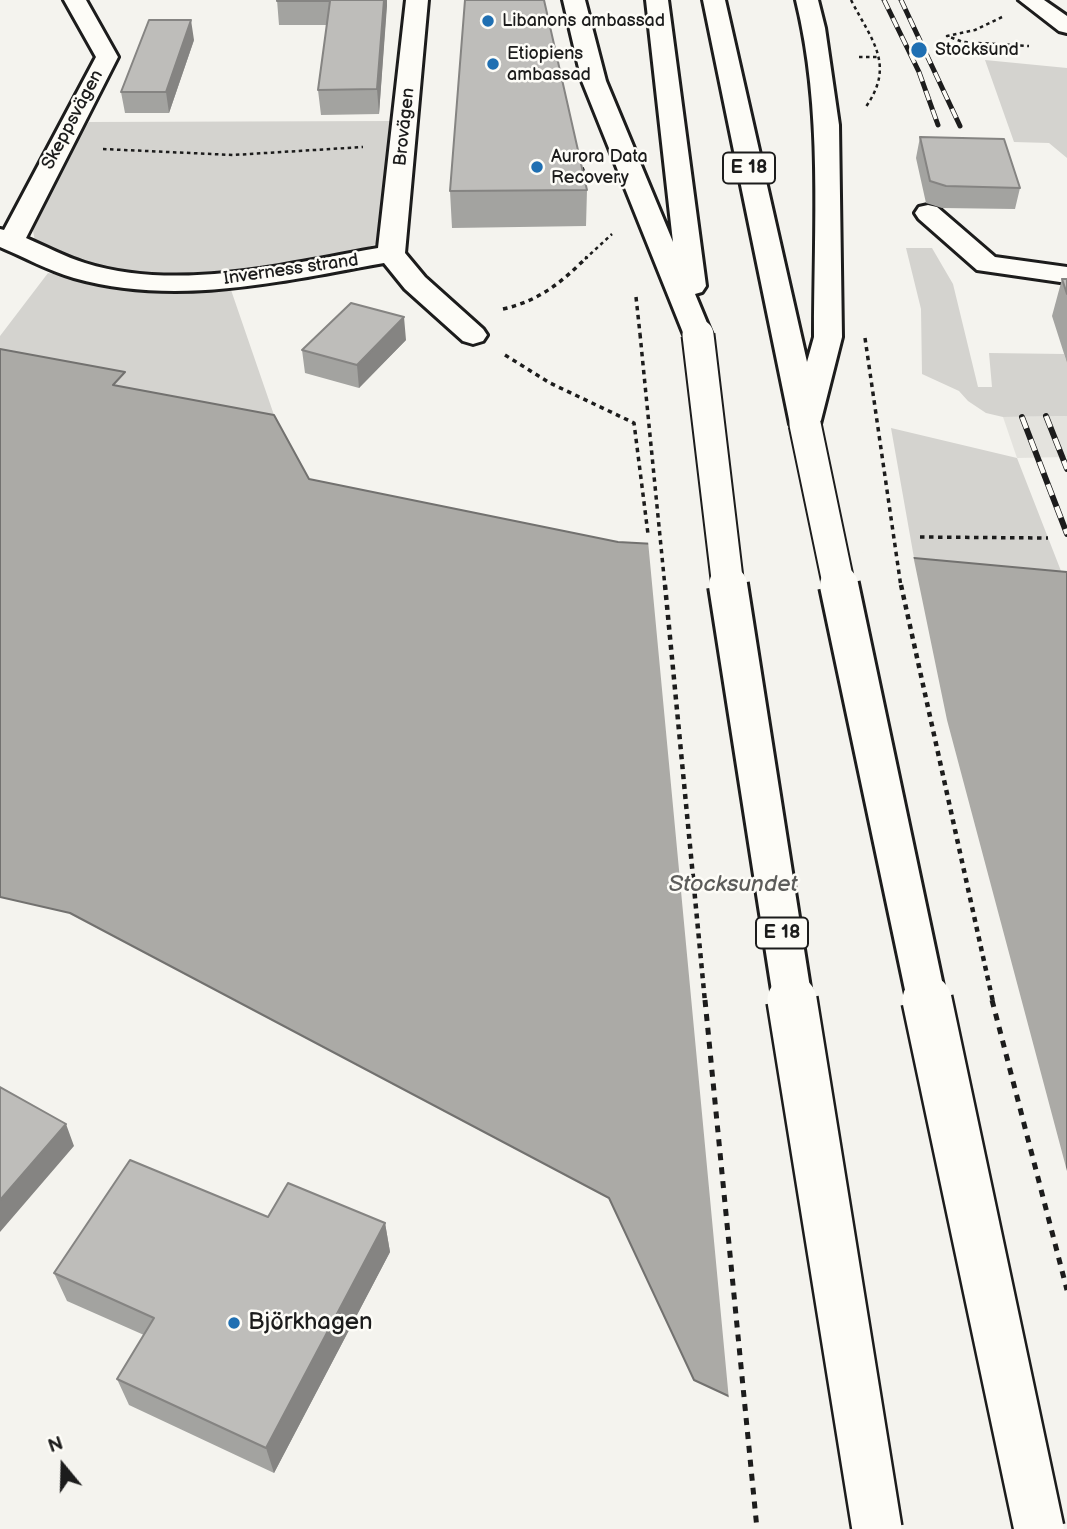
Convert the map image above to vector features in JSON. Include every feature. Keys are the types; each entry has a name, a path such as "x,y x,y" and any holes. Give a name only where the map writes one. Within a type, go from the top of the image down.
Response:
{"main road":[{"name":"Skeppsvägen","path":"6,239 107,57 75,0"},
{"name":"Brovägen","path":"391,254 417,0"},
{"path":"574,0 594,80 698,335"},
{"name":"E 18","path":"657,0 733,630 877,1529"},
{"name":"E 18","path":"714,0 1039,1529"},
{"path":"805,424 828,337 827,125 814,28 807,0"},
{"path":"1030,0 1067,26"},
{"path":"928,213 987,264 1067,275"},
{"name":"Inverness strand","path":"6,239 80,271 153,283 237,281 391,254"},
{"path":"391,254 415,283 473,335"}],"path":[{"path":"850,0 865,30"},
{"path":"999,19 975,30 947,36 951,39 1038,48"},
{"path":"856,51 859,57 878,57"},
{"path":"61,143 94,149 191,156 334,150 404,140"},
{"path":"444,309 477,312 517,307 537,300 569,278 612,234"},
{"path":"640,334 757,1529"},
{"path":"473,335 550,383 634,423 648,534"},
{"path":"865,338 893,546 913,643 999,1031 1067,1290"},
{"path":"920,537 1048,538"}],"shaded area":[{"path":"985,60 1067,68 1067,158 1049,143 1014,142"},
{"path":"391,121 378,243 346,255 267,271 179,275 98,268 61,259 36,246 31,221 65,155 89,122"},
{"path":"906,248 932,248 953,284 978,387 992,387 989,353 1064,354 1067,363 1067,416 1003,417 986,413 959,391 922,374 921,309"},
{"path":"48,273 130,288 231,290 274,415 112,385 124,372 0,349 0,336"},
{"path":"1067,416 1067,457 1017,458 1003,417"},
{"path":"891,428 1017,458 1061,571 914,558"}],"water":[{"name":"Stocksundet","path":"0,349 125,372 113,385 274,415 309,479 618,542 914,558 1067,572 1067,1529 1015,1529 694,1380 609,1198 70,913 0,897"}],"pier":[{"path":"648,541 913,555 947,720 1067,1171 1067,1529 1007,1529 729,1400"}],"building":[{"path":"277,0 384,0 377,89 318,90 330,1"},
{"path":"465,0 544,0 587,190 450,191"},
{"path":"149,20 191,20 166,92 121,92"},
{"path":"920,137 1004,139 1020,188 946,186 930,181"},
{"path":"1062,279 1067,279 1067,294"},
{"path":"351,303 404,317 357,365 302,350"},
{"path":"0,1087 66,1124 0,1200"},
{"name":"Björkhagen","path":"130,1160 268,1217 288,1183 385,1223 266,1448 117,1379 154,1318 54,1273"}],"railway":[{"path":"884,0 919,72 938,125"},
{"path":"901,0 960,126"},
{"path":"1046,416 1067,469"},
{"path":"1022,417 1067,534"}],"place":[{"name":"Libanons ambassad","path":"488,21"},
{"name":"Stocksund","path":"919,50"},
{"name":"Etiopiens ambassad","path":"493,64"},
{"name":"Aurora Data Recovery","path":"537,167"},
{"name":"Björkhagen","path":"234,1323"}]}
